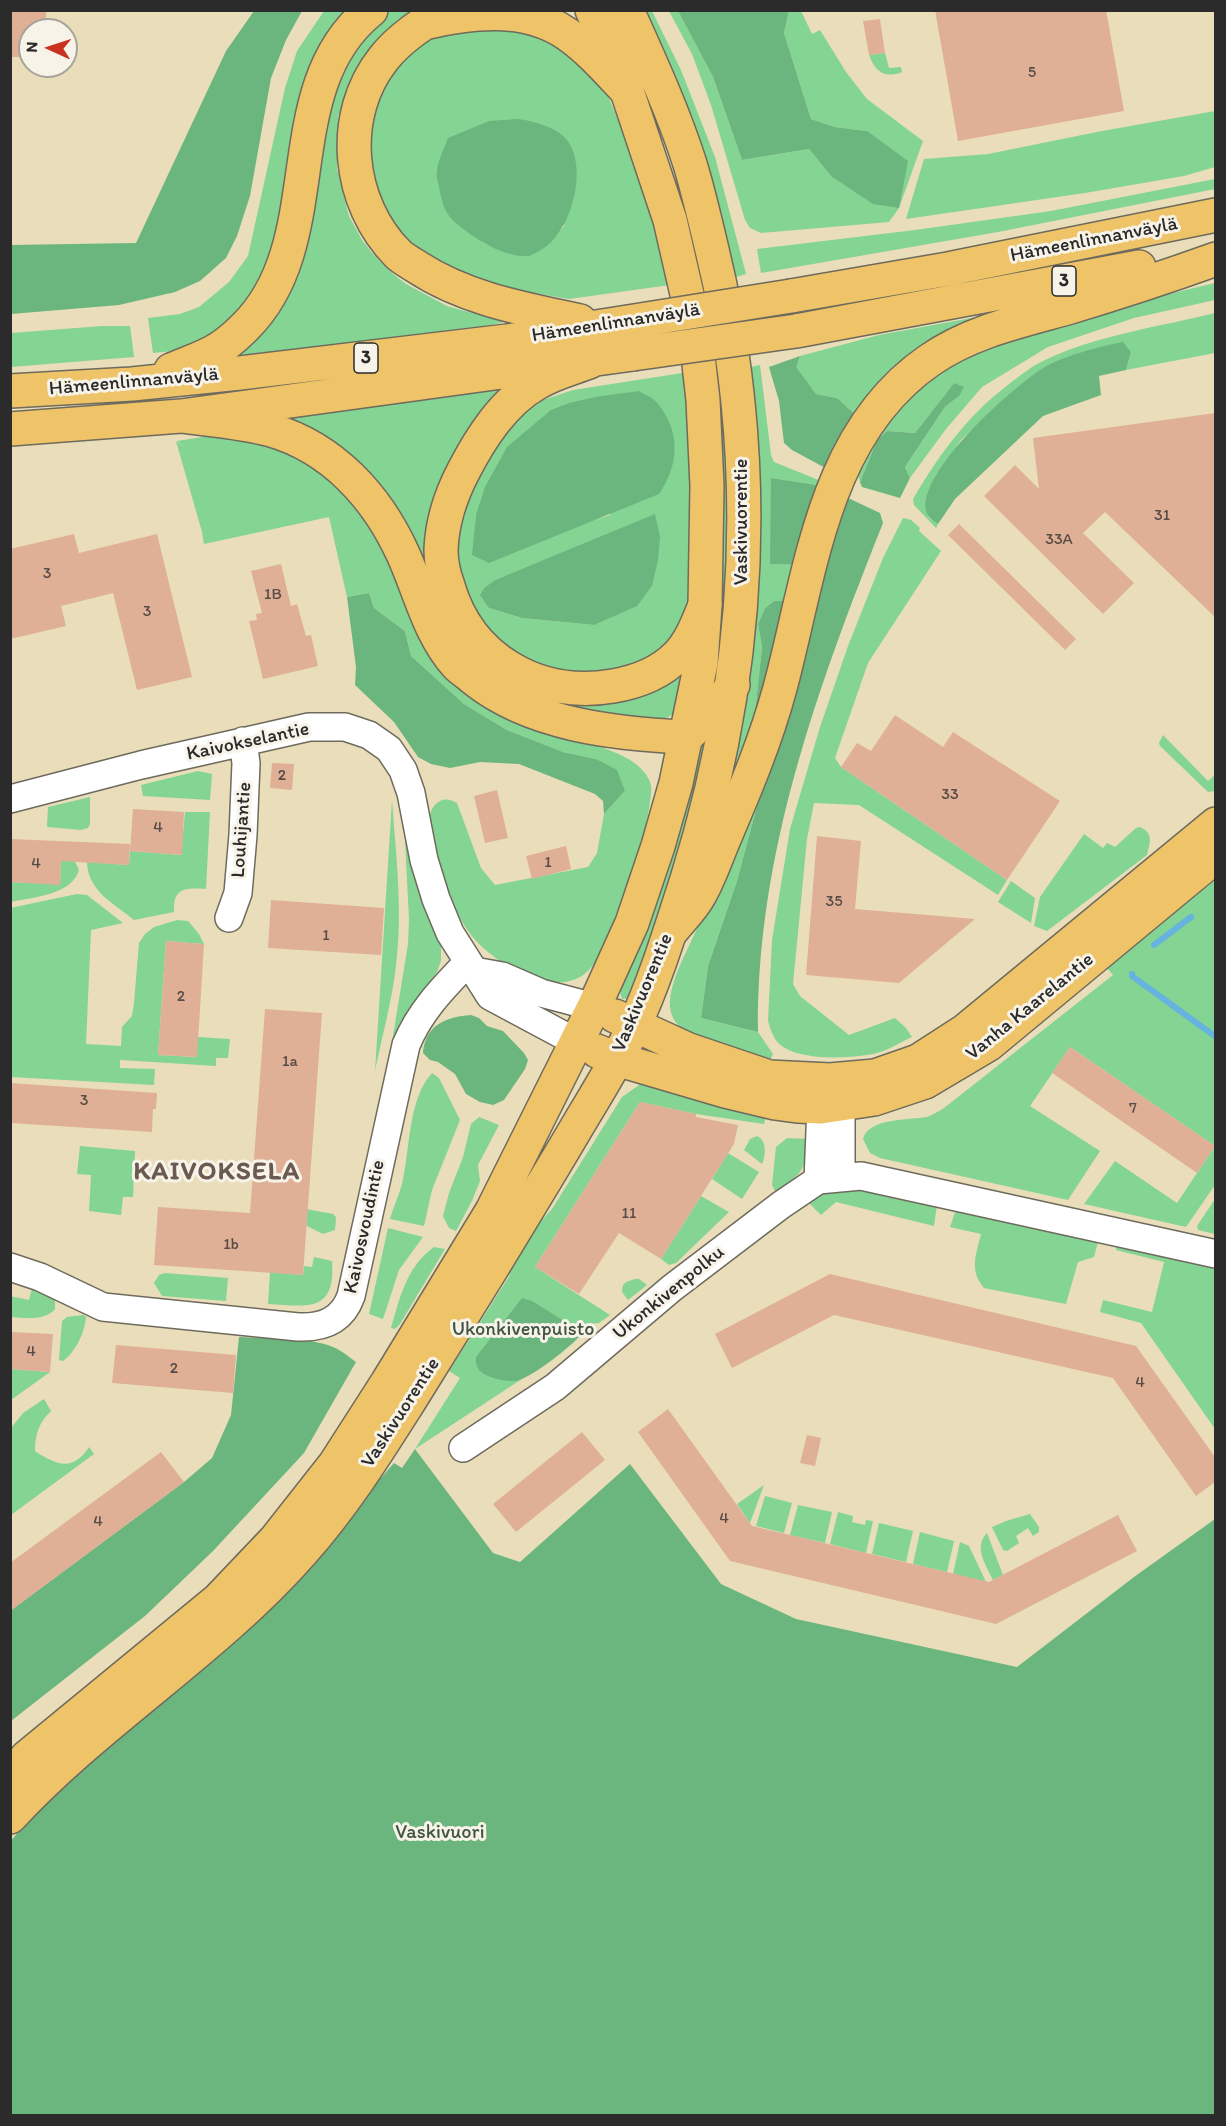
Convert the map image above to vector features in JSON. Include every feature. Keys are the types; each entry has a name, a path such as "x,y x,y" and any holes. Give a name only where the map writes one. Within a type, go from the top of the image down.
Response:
{"main road":[{"path":"132,384 214,352 252,320 268,298 280,276 290,249 310,125 324,74 347,35 371,10"},
{"name":"Vaskivuorentie","path":"10,1776 27,1757 218,1600 276,1539 335,1464 393,1374 492,1211 594,1006 632,923 651,868 676,783 701,663 705,604 707,486 703,400 695,329 670,220 627,91 592,10"},
{"name":"Vaskivuorentie","path":"10,1817 41,1784 121,1714 237,1619 302,1553 329,1520 373,1460 520,1222 616,1059 634,1026 670,933 705,821 718,768 733,685 741,613 745,541 738,392 728,323 710,237 690,165 657,75 627,10"},
{"path":"614,323 519,308 479,297 430,275 399,255 368,211 359,189 353,140 358,111 366,87 383,59 401,41 433,17 476,13 526,17 547,24 565,33 582,46 627,91"},
{"name":"Hämeenlinnanväylä","path":"10,391 132,384 507,341 948,269 1215,215"},
{"name":"Hämeenlinnanväylä","path":"10,429 181,416 796,331 1215,252"},
{"path":"670,933 699,896 748,783 780,690 822,519 851,451 868,421 885,399 907,377 958,343 992,330 1152,282 1215,259"},
{"path":"591,361 537,382 513,400 492,425 464,469 448,509 441,553 444,574 458,614 471,636 489,654 508,668 550,685 599,688 640,680 663,668 679,654 688,641 705,604"},
{"path":"181,416 271,430 299,440 322,453 345,472 363,489 384,519 403,553 433,628 457,665 485,688 520,707 580,726 640,735 686,737 717,706 733,685"},
{"name":"Vanha Kaarelantie","path":"576,1042 616,1059 763,1101 797,1106 831,1097 875,1076 918,1061 966,1030 1215,824"},
{"name":"Vanha Kaarelantie","path":"594,1006 699,1054 831,1097 874,1099 926,1082 989,1044 1215,856"}],"street":[{"name":"Kaivokselantie","path":"10,799 243,741 309,727 345,728 369,735 389,749 403,770 411,793 424,860 436,899 450,933 490,996 576,1042"},
{"name":"Louhijantie","path":"229,918 238,896 243,835 246,763 243,741"},
{"path":"471,966 502,976 541,993 594,1006"},
{"name":"Kaivosvoudintie","path":"10,1267 40,1277 103,1307 298,1327 318,1326 335,1319 347,1307 351,1296 405,1044 432,999 471,966"},
{"path":"831,1097 829,1178 861,1176 872,1178 1215,1254"},
{"name":"Ukonkivenpolku","path":"463,1448 555,1387 672,1288 781,1205 829,1178"}],"green space":[{"path":"254,11 302,11 286,40 271,78 250,196 237,236 226,258 200,281 175,292 119,305 11,314 11,245 136,243 226,51"},
{"path":"324,11 351,11 270,264 233,323 185,350 153,353 148,318 180,314 199,307 229,282 248,256 285,88 297,51"},
{"path":"391,11 418,11 354,81 338,116 337,169 349,216 362,240 373,254 406,284 447,306 504,322 478,328 240,357 239,352 330,84 378,19"},
{"path":"644,11 652,11 681,70 715,157 746,274 736,277 723,222 696,136"},
{"path":"669,11 678,11 713,77 742,160 809,149 831,176 867,131 835,127 811,119 784,33 789,11 801,11 812,34 820,30 846,72 867,99 923,141 899,208 889,222 761,233 750,228 745,220 711,105 692,54"},
{"path":"678,11 789,11 784,33 811,119 835,127 867,131 908,161 899,208 873,204 831,176 809,149 742,160 713,77"},
{"path":"524,25 565,44 601,79 639,170 670,285 569,299 493,286 450,270 421,253 397,230 376,194 368,156 371,119 390,74 416,46 446,31","holes":["565,225 536,252 519,255 482,242"]},
{"path":"885,53 889,68 901,67 902,72 890,75 877,69 869,55"},
{"path":"1215,111 1215,167 1184,176 1085,193 906,219 924,159 988,154"},
{"path":"518,119 544,125 563,135 573,152 576,167 574,200 561,230 552,242 529,256 511,254 493,248 457,224 448,215 443,205 437,176 439,160 448,138 489,121"},
{"path":"1215,179 1215,189 998,232 761,273 757,249 1051,211"},
{"path":"1215,283 1215,300 1134,318 1048,347 982,387 946,429 910,478 905,467 945,407 959,396 954,383 915,433 887,431 877,440 860,482 857,472 891,410 956,358 1102,310"},
{"path":"1026,308 858,417 837,398 816,394 795,367 800,356 879,335"},
{"path":"1215,313 1215,353 1126,370 1131,352 1044,368 1012,392 961,440 936,475 927,494 929,518 938,524 936,528 914,505 913,499 924,481 958,433 985,404 1033,366 1059,354 1103,339"},
{"path":"130,326 134,357 11,367 11,333"},
{"path":"1123,342 1131,352 1126,370 1099,376 1101,395 1043,416 955,499 938,524 931,519 926,511 927,494 936,475 951,453 991,411 1045,367 1083,352"},
{"path":"800,356 796,367 816,394 837,398 858,417 831,471 792,450 784,443 779,401 769,367"},
{"path":"760,365 771,455 774,462 826,483 824,486 771,478 771,564 798,565 789,601 774,601 765,608 758,624 762,647 754,721 717,826 742,728 757,576 759,464 751,367"},
{"path":"689,372 694,467 688,609 674,638 659,654 620,674 549,672 497,643 476,617 461,586 457,560 457,530 465,504 480,472 495,447 518,419 543,400 573,390","holes":["639,391 610,515 577,526 475,534 476,515 572,402","547,559 594,625 522,618 489,608 485,587 495,580"]},
{"path":"725,373 733,543 717,678 713,676 713,374"},
{"path":"954,383 964,387 959,396 945,407 905,467 910,478 900,498 862,487 860,482 877,440 887,431 915,433"},
{"path":"499,390 499,398 457,466 436,522 433,542 434,576 442,607 458,635 479,658 505,676 534,690 566,698 607,699 649,688 680,671 684,685 683,693 678,708 669,717 640,722 574,716 515,696 489,680 466,659 446,634 430,604 398,526 383,501 362,474 318,438 285,421 289,417"},
{"path":"639,391 658,404 671,426 674,437 675,449 671,472 659,494 489,563 472,555 476,515 485,487 507,447 551,410 572,402"},
{"path":"222,434 266,440 324,467 591,743 625,757 646,774 651,785 651,799 643,838 606,941 589,970 575,979 559,982 542,981 507,965 478,943 462,922 447,888 431,837 429,820 434,806 440,801 448,800 457,803 481,868 495,885 588,867 597,853 604,814 625,791 596,759 563,752 507,730 464,704 411,656 405,631 374,608 369,593 347,597 329,517 204,544 176,441 189,450 177,441"},
{"path":"771,478 824,486 798,565 770,564"},
{"path":"846,497 880,513 883,523 836,646 795,772 768,901 760,966 758,1032 701,1018 708,966 737,881"},
{"path":"655,514 660,537 658,560 652,586 637,606 594,625 522,618 489,608 480,595 485,587 495,580"},
{"path":"903,518 911,520 920,528 919,531 941,551 868,663 835,758 841,767 1007,880 998,895 859,805 814,803 807,839 793,984 800,996 849,1035 895,1018 912,1037 873,1054 852,1057 816,1057 785,1048 772,1033 768,1021 772,940 790,829 820,727 848,646 883,558"},
{"path":"369,593 374,608 405,631 411,656 464,704 507,730 563,752 596,759 617,770 625,791 604,814 603,801 595,794 519,764 480,762 450,768 431,764 418,757 394,722 355,685 356,667 347,597"},
{"path":"774,601 789,601 754,722 762,647 758,624 765,608"},
{"path":"711,729 695,815 630,998 622,999 620,992 658,899 701,734"},
{"path":"1163,735 1208,781 1215,775 1215,791 1208,792 1160,746"},
{"path":"198,771 212,774 210,800 143,796 141,785"},
{"path":"761,791 737,881 708,966 701,1018 758,1032 773,1054 770,1060 684,1030 677,1024 670,1008 671,991 680,965"},
{"path":"90,797 88,828 81,830 47,827 48,807"},
{"path":"392,800 398,883 398,945 392,992 375,1071"},
{"path":"185,812 210,812 206,889 187,889 178,893 174,912 134,920 97,889 88,872 87,862 129,865 130,851 181,855"},
{"path":"1140,827 1149,835 1147,855 1047,931 1034,926 1040,897 1084,834 1103,848 1107,843 1115,847"},
{"path":"409,839 429,915 441,945 441,961 437,972 423,991 394,1043 392,1042 408,944 405,841"},
{"path":"62,842 66,842 79,870 75,878 69,885 51,894 11,902 10,882 60,884"},
{"path":"1215,880 1215,1146 1070,1047 1030,1106 1100,1151 1068,1200 880,1158 870,1153 863,1139 866,1132 890,1121 927,1117 944,1108 1113,975 1107,968"},
{"path":"1011,881 1035,898 1031,923 998,902"},
{"path":"77,894 87,895 123,923 91,930 86,1044 121,1046 122,1027 132,1016 139,943 154,927 177,920 188,921 204,944 166,941 158,1055 196,1057 198,1037 230,1039 228,1058 216,1058 216,1066 120,1060 120,1068 155,1069 154,1085 11,1077 10,908"},
{"path":"471,1015 479,1018 487,1026 503,1031 528,1060 525,1069 504,1100 493,1105 480,1102 466,1094 455,1074 438,1062 430,1060 423,1053 428,1036 438,1024 453,1018"},
{"path":"432,1073 439,1078 460,1120 432,1190 424,1226 390,1219 405,1171 411,1126 418,1097"},
{"name":"Ukonkivenpuisto","path":"642,1083 766,1116 764,1124 696,1114 640,1102 535,1267 610,1315 599,1323 590,1324 560,1354 415,1449 460,1378 449,1371 510,1275 506,1272 529,1234 552,1209 622,1097"},
{"path":"479,1117 499,1125 478,1165 480,1181 456,1231 449,1228 443,1216 463,1157 471,1124"},
{"path":"757,1136 763,1141 765,1148 762,1164 744,1150 750,1139"},
{"path":"787,1138 810,1139 806,1159 797,1176 776,1193 772,1185 776,1147"},
{"path":"80,1146 135,1151 133,1197 123,1197 121,1215 89,1211 91,1175 77,1174"},
{"path":"1215,1146 1215,1185 1186,1227 1084,1204 1115,1161 1177,1203"},
{"path":"728,1153 759,1172 742,1199 712,1179"},
{"path":"863,1185 937,1205 934,1226 836,1202 821,1215 807,1201 836,1188"},
{"path":"701,1196 729,1212 676,1263 669,1265 661,1259"},
{"path":"1215,1199 1215,1234 1198,1230 1197,1226"},
{"path":"957,1206 1099,1238 1094,1257 1078,1262 1066,1304 984,1288 975,1269 981,1234 950,1227"},
{"path":"301,1208 333,1214 336,1217 335,1230 323,1234 307,1226 307,1217 301,1216"},
{"path":"388,1228 423,1237 399,1270 383,1319 369,1314"},
{"path":"1118,1242 1215,1264 1215,1429 1141,1323 1100,1312 1103,1300 1152,1312 1164,1262 1116,1250"},
{"path":"434,1247 445,1249 400,1324 395,1329 391,1328 401,1294 411,1273 417,1263"},
{"path":"314,1257 332,1261 332,1278 324,1298 306,1305 268,1304 270,1272 303,1275 304,1266 312,1267"},
{"path":"165,1273 228,1278 226,1301 162,1296 154,1283 159,1275"},
{"path":"635,1279 647,1285 628,1300 622,1292 623,1286"},
{"path":"33,1285 55,1298 55,1309 40,1317 11,1317 10,1296 29,1300"},
{"name":"Ukonkivenpuisto","path":"522,1298 532,1301 583,1333 552,1360 526,1377 507,1381 486,1375 478,1368 476,1357"},
{"path":"83,1315 86,1317 79,1342 72,1353 63,1361 59,1360 62,1321 67,1317"},
{"path":"239,1337 322,1343 339,1350 356,1362 304,1453 213,1551 145,1616 11,1721 10,1611 184,1482 212,1458 231,1415"},
{"path":"11,1369 50,1372 11,1400"},
{"path":"44,1399 51,1411 38,1429 35,1451 50,1460 64,1464 77,1460 89,1447 94,1454 11,1515 11,1428 23,1413"},
{"name":"Vaskivuori","path":"415,1449 493,1553 520,1562 630,1464 721,1584 796,1619 1017,1667 1134,1577 1215,1519 1215,2115 11,2115 10,1842 27,1821 345,1519 394,1463 402,1468"},
{"path":"764,1485 750,1523 737,1504"},
{"path":"765,1496 792,1503 784,1533 756,1526"},
{"path":"798,1505 832,1512 825,1543 790,1535"},
{"path":"838,1512 853,1516 852,1522 865,1525 866,1520 873,1521 866,1553 830,1544"},
{"path":"1030,1514 1039,1527 1039,1532 1033,1536 1028,1528 1016,1536 1019,1543 1007,1551 1003,1550 992,1527"},
{"path":"879,1523 913,1531 906,1562 872,1554"},
{"path":"920,1532 954,1541 947,1572 913,1564"},
{"path":"987,1533 1003,1575 993,1580 981,1550 983,1538"},
{"path":"960,1542 969,1546 986,1582 953,1574"}],"building":[{"path":"10,10 46,10 46,18 18,18 18,57 10,57"},
{"path":"935,10 1106,10 1124,111 958,141"},
{"path":"880,19 885,53 869,55 863,21"},
{"path":"1215,413 1215,617 1105,512 1083,533 1134,583 1103,614 984,496 1015,465 1039,489 1033,438"},
{"path":"959,524 1076,639 1065,650 948,535"},
{"path":"74,534 79,553 157,534 192,677 137,690 113,593 61,606 66,626 10,639 10,549"},
{"path":"281,564 291,606 297,604 306,636 311,635 318,666 263,679 249,621 257,620 256,614 262,613 251,571"},
{"path":"895,715 943,747 953,732 1060,801 1007,880 841,767 857,743 871,751"},
{"path":"272,763 294,764 292,790 270,788"},
{"path":"497,790 508,838 485,843 474,796"},
{"path":"133,809 184,812 182,855 130,851"},
{"path":"817,836 861,841 855,909 975,919 899,983 806,975"},
{"path":"10,839 130,844 129,865 61,861 60,885 10,882"},
{"path":"566,846 571,869 532,879 526,856"},
{"path":"271,900 384,908 381,955 268,948"},
{"path":"166,941 204,944 197,1057 158,1055"},
{"path":"265,1009 322,1013 303,1275 154,1265 158,1207 250,1213"},
{"path":"1070,1047 1215,1146 1197,1173 1052,1073"},
{"path":"10,1083 157,1093 156,1109 153,1109 152,1132 10,1123"},
{"path":"640,1102 696,1114 696,1117 738,1125 734,1144 661,1259 619,1233 579,1294 535,1267"},
{"path":"830,1274 1136,1346 1215,1457 1215,1482 1196,1496 1113,1378 834,1315 732,1368 715,1334"},
{"path":"10,1332 53,1334 50,1372 10,1369"},
{"path":"116,1345 236,1355 233,1393 112,1383"},
{"path":"668,1409 752,1526 989,1582 1118,1515 1137,1551 996,1624 730,1561 638,1432"},
{"path":"582,1432 605,1460 516,1532 493,1504"},
{"path":"807,1435 821,1438 815,1466 800,1463"},
{"path":"161,1452 184,1482 10,1611 10,1563"}],"waterway":[{"path":"1154,945 1191,917"},
{"path":"1132,974 1216,1037"}],"district":[{"name":"KAIVOKSELA","path":"217,1172"}]}
